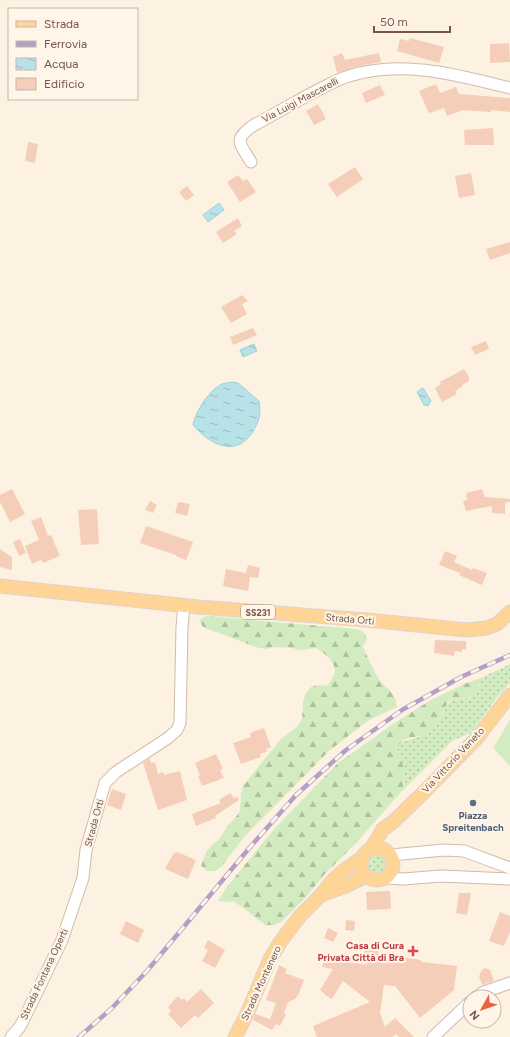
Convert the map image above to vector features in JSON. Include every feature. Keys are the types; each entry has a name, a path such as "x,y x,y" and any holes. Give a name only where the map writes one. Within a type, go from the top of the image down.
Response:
{"main road":[{"name":"Strada Orti","path":"0,586 184,606 367,620 466,630 486,628 497,624 510,612"},
{"name":"Via Vittorio Veneto","path":"366,853 383,829 393,822 422,794 476,738 510,695"},
{"name":"Via Vittorio Veneto","path":"389,853 386,838 389,828 393,822"},
{"path":"379,848 389,853 393,859 393,870 386,878 376,880 366,876 362,868 366,853 379,848"},
{"name":"Strada Montenero","path":"235,1037 246,1016 270,959 281,941 300,916 343,871 366,853"},
{"name":"Strada Montenero","path":"321,894 346,886 366,876"}],"street":[{"name":"Via Luigi Mascarelli","path":"251,162 240,144 240,139 243,133 254,125 331,83 348,76 384,68 423,70 463,77 510,88"},
{"name":"Strada Orti","path":"79,886 83,878 86,850 105,783 116,772 168,738 177,730 180,723 182,627 184,606"},
{"path":"389,853 444,850 464,851 510,868"},
{"path":"386,878 403,879 441,876 510,879"},
{"name":"Strada Fontana Operti","path":"11,1037 19,1028 24,1019 62,940 79,886"},
{"path":"493,989 510,983"},
{"path":"432,1037 462,1009"}],"green space":[{"path":"206,616 357,629 364,632 367,639 363,646 369,661 380,681 395,698 397,707 369,720 329,751 245,836 222,866 215,871 207,871 201,866 207,850 220,838 240,811 243,786 280,740 298,726 302,719 303,702 306,693 311,687 319,685 327,686 332,680 335,669 331,660 316,648 300,650 275,647 267,649 259,648 203,627 199,620"},
{"path":"510,664 510,683 497,697 471,733 452,741 401,792 405,783 397,749 401,742 419,737 426,733 438,721 446,706 452,700 470,698 480,686 481,678"},
{"path":"481,678 479,687 475,694 465,698 451,700 446,705 434,727 428,732 405,739 401,742 397,749 404,770 404,781 401,792 356,843 281,922 274,925 265,925 234,902 218,901 226,888 275,828 338,763 393,724 429,701 464,684"},
{"path":"510,720 510,766 493,748"},
{"path":"373,855 381,855 386,860 384,871 381,873 373,873 368,868 368,860"}],"water":[{"path":"219,203 224,210 208,222 203,215"},
{"path":"254,344 257,351 243,357 240,350"},
{"path":"231,382 238,383 259,401 260,410 257,424 245,441 238,445 222,446 207,438 193,425 197,414 208,396 217,387"},
{"path":"423,388 431,401 428,406 424,405 417,392"}],"building":[{"path":"410,38 444,47 439,63 397,51 400,39 409,41"},
{"path":"509,43 510,62 490,63 490,44"},
{"path":"342,53 345,60 379,53 381,62 355,67 337,73 333,57"},
{"path":"436,84 440,93 456,87 459,94 510,98 510,112 463,110 447,116 444,108 429,113 419,91"},
{"path":"380,85 385,95 366,103 362,93"},
{"path":"318,104 326,119 314,125 306,111"},
{"path":"493,128 494,145 465,145 464,130"},
{"path":"28,142 38,144 35,163 25,161"},
{"path":"355,167 363,179 337,197 328,184"},
{"path":"471,173 475,195 459,198 455,176"},
{"path":"238,175 243,181 247,179 256,192 240,202 227,182"},
{"path":"187,186 194,195 186,201 179,192"},
{"path":"238,218 242,226 234,231 237,234 223,243 216,232"},
{"path":"510,242 510,253 490,260 486,249"},
{"path":"242,295 248,301 242,304 247,314 231,323 221,307"},
{"path":"253,328 257,335 233,345 230,337"},
{"path":"486,341 489,349 475,355 471,347"},
{"path":"464,369 469,377 469,381 455,391 457,394 442,402 435,388 441,384 440,382"},
{"path":"12,489 25,514 10,522 0,502 0,495"},
{"path":"482,489 485,497 510,499 510,502 505,503 505,514 492,513 492,506 466,511 463,501 467,500 466,493"},
{"path":"150,501 157,505 153,513 145,510"},
{"path":"178,502 190,504 187,516 175,513"},
{"path":"97,509 99,544 81,545 78,510"},
{"path":"41,517 48,536 51,535 60,556 43,563 41,560 32,564 25,546 39,540 31,521"},
{"path":"146,526 193,542 186,560 176,555 140,543"},
{"path":"20,539 26,553 19,556 13,542"},
{"path":"0,549 12,557 12,570 0,567"},
{"path":"445,551 457,556 454,562 472,570 473,568 487,573 482,585 459,575 460,573 439,565"},
{"path":"248,565 260,568 258,578 250,577 248,591 223,586 226,569 246,573"},
{"path":"435,640 466,641 466,650 462,649 462,652 455,651 454,656 434,653"},
{"path":"264,728 271,747 266,749 267,752 260,754 261,757 241,764 233,743 251,737 250,733"},
{"path":"216,754 223,769 220,770 224,778 202,786 198,776 200,775 195,763"},
{"path":"150,758 151,763 155,762 158,774 163,772 164,775 180,771 187,800 158,810 143,763"},
{"path":"112,789 126,794 121,810 107,805"},
{"path":"230,793 234,798 237,797 239,800 215,816 216,818 196,826 192,814 221,803 219,800"},
{"path":"177,852 196,860 188,879 165,869 173,854"},
{"path":"390,891 391,909 367,910 366,892"},
{"path":"459,893 471,893 467,915 456,913"},
{"path":"500,912 510,916 510,932 504,946 489,941"},
{"path":"346,920 355,921 354,931 345,930"},
{"path":"126,921 144,930 138,943 120,934"},
{"path":"328,928 338,933 333,942 324,938"},
{"path":"208,940 225,950 215,968 202,961 208,950 204,948"},
{"path":"365,947 378,949 378,954 421,960 421,962 457,966 454,990 420,1018 395,986 384,985 380,1013 385,1027 395,1018 414,1037 399,1037 396,1034 392,1037 317,1037 313,1026 370,1002 343,981 332,999 324,994 320,990 333,969 322,967 324,959 369,965 363,962"},
{"path":"279,965 287,969 285,973 304,980 295,999 288,1002 284,1014 286,1014 280,1026 276,1024 272,1030 253,1020 255,1014 270,1019 276,1003 266,1000"},
{"path":"485,968 490,970 494,981 482,985 479,976"},
{"path":"201,989 214,1003 198,1018 195,1015 181,1028 168,1014 171,1011 168,1007 178,996 182,1000 184,998 187,1002"}],"railway":[{"path":"79,1037 111,1009 147,971 251,846 296,795 346,750 402,710 461,677 510,655"}],"place":[{"name":"Piazza Spreitenbach","path":"473,803"},
{"name":"Casa di Cura Privata Città di Bra","path":"413,951"}]}
